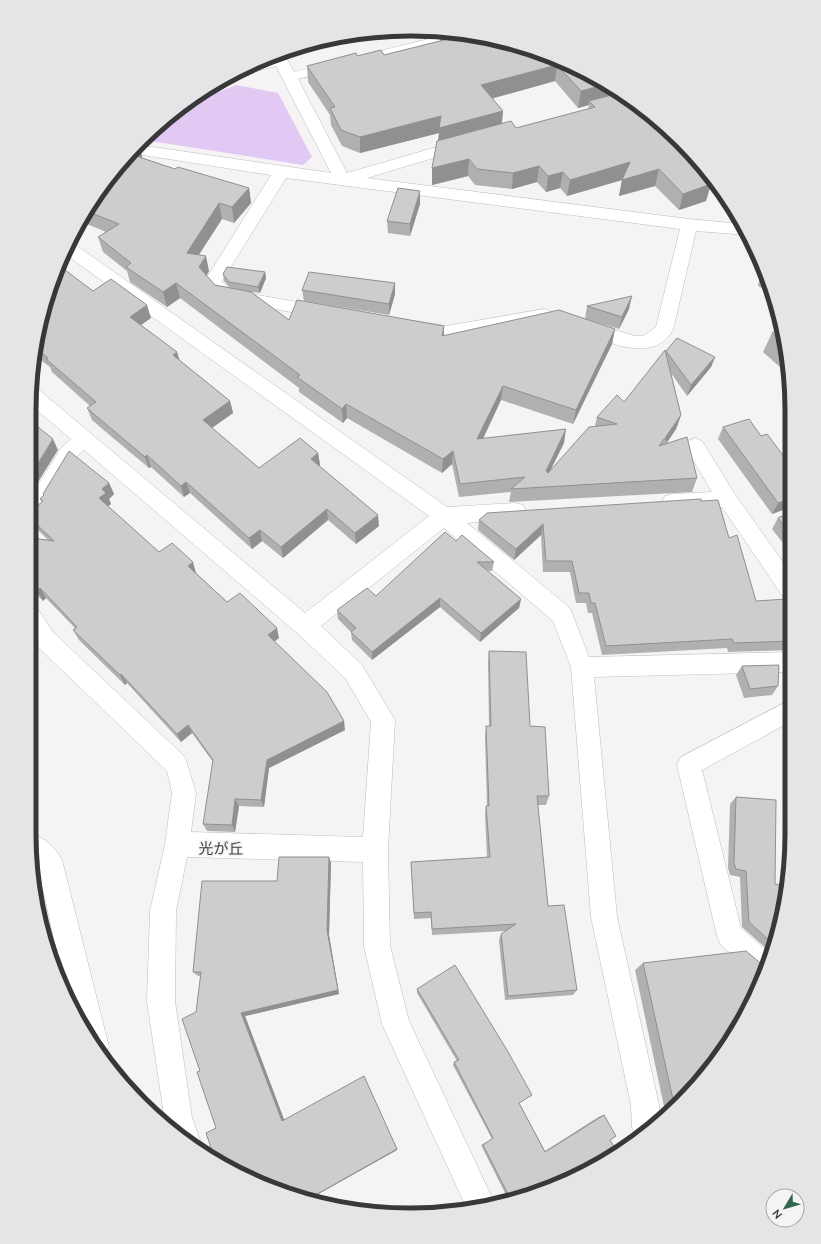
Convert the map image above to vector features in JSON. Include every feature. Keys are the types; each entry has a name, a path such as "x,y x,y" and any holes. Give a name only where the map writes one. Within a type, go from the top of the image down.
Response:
{"street":[{"path":"290,77 450,38"},
{"path":"281,59 342,180"},
{"path":"342,180 475,141"},
{"path":"142,150 281,172 689,225 738,229"},
{"path":"281,172 213,282 225,295 340,315"},
{"path":"401,325 446,333 546,314 635,343 647,342 664,330 689,225"},
{"path":"72,251 444,516 562,615 582,667 604,917 645,1105 646,1124"},
{"path":"36,399 305,626 354,672 383,720 375,850 377,946 396,1024 479,1202"},
{"path":"36,506 68,453 83,439"},
{"path":"695,446 727,499 785,582"},
{"path":"656,503 727,499"},
{"path":"305,626 444,516 538,510"},
{"path":"38,642 177,766 184,793 177,844 163,911 161,1001 178,1118 183,1131"},
{"path":"582,667 785,662"},
{"path":"761,964 730,936 689,765 785,713"},
{"path":"177,844 375,850"},
{"path":"37,849 49,860 90,1028"}],"shaded area":[{"path":"236,85 278,93 312,157 303,165 151,141 183,113 203,99"}],"building":[{"path":"442,38 484,43 531,56 555,66 481,85 503,111 439,128 441,116 360,137 341,130 330,108 335,107 307,66 356,53 357,56 381,50 384,55 444,40"},
{"path":"559,67 598,86 581,91"},
{"path":"612,95 619,99 638,113 671,143 670,143 709,185 683,194 659,169 622,180 630,162 570,180 563,172 548,176 539,166 513,173 477,169 469,159 432,168 437,141 511,121 516,128 595,107 589,101"},
{"path":"139,154 139,157 175,169 178,167 249,188 232,207 219,203 187,253 206,256 199,267 215,285 251,292 289,320 297,300 444,326 442,336 559,310 615,329 576,410 503,386 477,439 566,429 546,471 548,473 589,427 617,424 597,417 617,395 624,402 665,350 681,415 665,438 668,441 664,439 659,446 687,437 697,478 511,489 525,477 460,484 453,451 443,459 346,404 342,409 297,377 300,375 176,283 163,292 126,267 131,263 98,237 119,224 92,213 113,183"},
{"path":"398,188 420,191 410,224 387,221"},
{"path":"227,267 265,272 258,287 229,282 223,274"},
{"path":"64,269 93,291 111,279 147,305 130,317 177,352 173,355 230,401 203,420 259,468 300,438 318,453 311,459 378,515 355,533 327,509 281,547 260,530 249,538 186,482 181,486 147,455 145,457 87,408 96,402 46,359 48,358 41,352 43,337 56,290"},
{"path":"309,272 395,283 389,304 302,290"},
{"path":"632,296 622,317 587,306"},
{"path":"776,331 778,339 772,333"},
{"path":"677,338 715,357 691,385 666,351"},
{"path":"749,419 761,436 767,434 785,458 785,501 778,503 723,427"},
{"path":"36,425 53,439 36,467"},
{"path":"69,451 109,483 102,489 106,493 99,498 159,552 172,543 193,562 188,566 227,602 240,593 277,628 268,635 327,692 344,721 267,760 261,800 235,799 232,825 203,824 213,760 188,725 177,734 121,674 120,675 73,630 77,627 40,588 37,591 36,590 36,539 54,541 36,524 36,507 43,501 40,499 44,495 43,494"},
{"path":"701,499 701,501 718,500 729,538 737,535 756,601 785,599 785,641 734,643 732,639 606,646 595,603 591,603 589,593 579,593 572,561 546,561 543,524 516,549 479,520 487,513"},
{"path":"785,515 785,527 778,518"},
{"path":"445,532 456,541 462,535 494,562 477,562 521,599 481,633 440,598 372,652 351,632 356,628 337,610 367,588 376,596"},
{"path":"489,651 526,652 530,726 545,727 549,796 537,796 548,906 564,905 577,990 508,996 501,934 516,924 432,929 431,912 414,913 411,862 490,857 486,806 489,806 486,726 491,726"},
{"path":"779,665 778,686 750,689 742,666"},
{"path":"736,797 776,800 775,884 782,885 778,907 769,940 749,922 746,871 736,869 734,863"},
{"path":"279,857 329,857 327,930 338,990 241,1013 282,1121 364,1076 397,1149 315,1195 267,1179 212,1151 206,1133 216,1128 197,1072 200,1071 182,1019 196,1012 201,972 193,972 202,881 277,881"},
{"path":"746,951 761,964 735,1021 722,1042 692,1080 673,1100 643,963"},
{"path":"455,965 507,1050 532,1095 519,1103 545,1152 604,1115 616,1136 610,1140 615,1148 598,1158 554,1179 508,1195 483,1145 493,1138 454,1062 459,1060 417,989"}],"district":[{"name":"光が丘","path":"221,849"}]}
